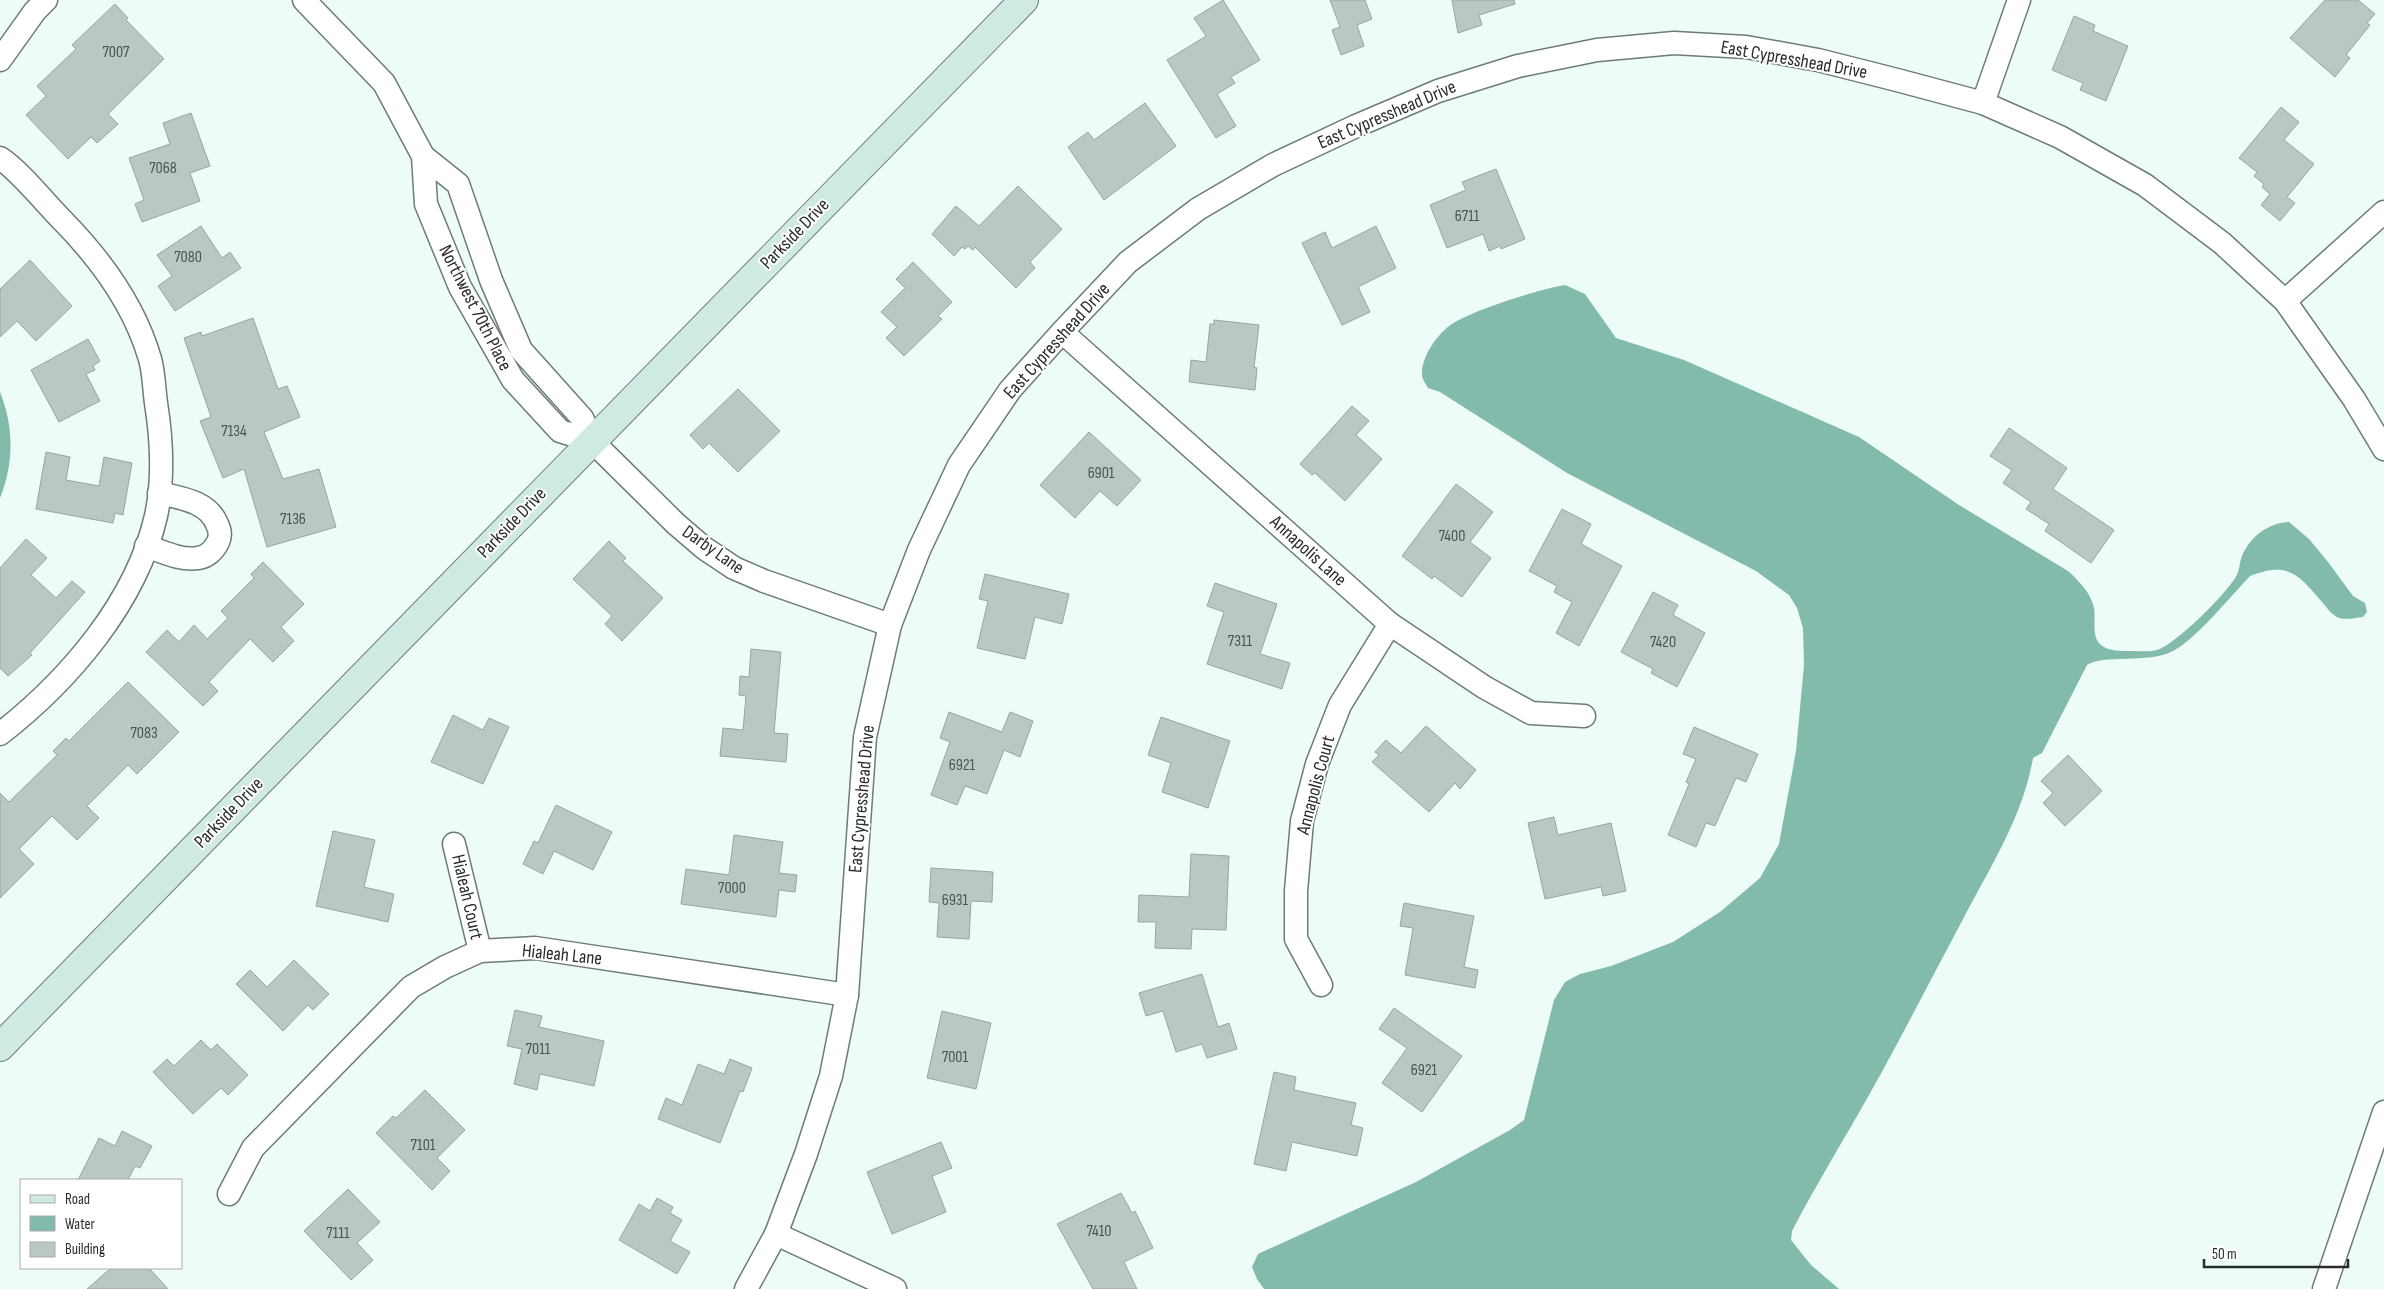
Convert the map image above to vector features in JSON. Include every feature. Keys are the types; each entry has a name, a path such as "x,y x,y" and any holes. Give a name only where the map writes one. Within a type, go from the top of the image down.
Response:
{"street":[{"path":"0,60 35,11 46,0"},
{"name":"Northwest 70th Place","path":"304,0 384,83 423,156 458,184 489,273 510,328 521,350 582,418 592,441"},
{"name":"Parkside Drive","path":"0,1047 1024,0"},
{"path":"1983,103 2019,0"},
{"name":"East Cypresshead Drive","path":"746,1289 776,1234 806,1154 831,1076 847,995 865,737 890,624 919,550 959,465 1010,390 1062,332 1128,262 1198,209 1273,165 1356,126 1438,91 1518,66 1597,50 1674,43 1746,47 1818,60 1983,103 2060,137 2145,186 2222,243 2285,301 2354,399 2384,449"},
{"name":"Northwest 70th Place","path":"423,156 426,204 434,225 460,286 512,380 560,431 592,441"},
{"path":"0,158 89,247 127,303 150,359 162,469 156,517 138,570 108,621 66,672 19,719 0,734"},
{"path":"2285,301 2384,212"},
{"path":"434,225 468,213"},
{"path":"460,286 489,273"},
{"name":"Annapolis Lane","path":"1062,332 1390,624 1484,687 1530,713 1584,716"},
{"name":"Darby Lane","path":"592,441 676,524 704,548 734,568 764,582 890,624"},
{"path":"146,546 182,558 197,559 206,555 219,540 220,530 215,518 203,506 159,493"},
{"name":"Annapolis Court","path":"1321,985 1296,938 1296,891 1302,821 1317,764 1340,704 1390,624"},
{"name":"Hialeah Court","path":"454,844 480,951"},
{"name":"Hialeah Lane","path":"230,1194 253,1148 411,987 445,966 480,951 535,948 847,995"},
{"path":"2324,1289 2384,1112"},
{"path":"776,1234 895,1289"}],"water":[{"path":"1565,285 1585,294 1616,338 1684,360 1859,437 1959,505 2068,571 2090,597 2094,608 2096,637 2101,645 2108,649 2154,651 2175,639 2211,607 2230,586 2237,576 2245,549 2255,537 2267,528 2281,523 2289,522 2309,539 2353,596 2365,603 2367,612 2363,617 2339,618 2330,611 2306,584 2291,573 2283,570 2263,572 2250,576 2202,628 2173,651 2151,657 2104,660 2087,665 2042,753 2033,758 2021,801 1994,862 1881,1074 1792,1231 1791,1240 1811,1265 1839,1289 1264,1289 1252,1267 1258,1254 1416,1182 1510,1130 1524,1120 1554,1000 1565,982 1580,974 1611,966 1673,942 1720,912 1760,878 1779,844 1796,751 1804,665 1803,628 1797,608 1789,595 1756,571 1567,473 1440,392 1428,388 1423,378 1422,368 1434,341 1449,326 1472,314 1505,301"},
{"path":"0,392 8,418 10,458 5,485 0,498"}],"building":[{"path":"1223,0 1260,60 1231,77 1235,83 1217,94 1236,126 1216,138 1167,60 1206,36 1194,18"},
{"path":"1330,0 1365,0 1372,19 1357,25 1364,46 1341,55 1332,30 1340,27"},
{"path":"1452,0 1514,0 1515,4 1479,15 1482,25 1458,33"},
{"path":"2325,0 2358,0 2375,14 2367,23 2370,25 2346,55 2350,58 2335,77 2290,38"},
{"path":"115,4 128,18 126,20 164,59 108,114 118,124 97,143 91,137 68,159 26,115 46,96 37,86 76,49 72,45"},
{"path":"2074,16 2095,25 2093,31 2128,46 2106,101 2080,90 2083,83 2052,70"},
{"path":"1145,103 1176,146 1104,200 1068,147 1088,132 1094,140"},
{"path":"2281,107 2299,122 2284,140 2314,164 2287,197 2295,203 2280,221 2261,205 2270,194 2262,187 2264,184 2254,176 2257,172 2239,158"},
{"path":"191,113 210,166 190,173 200,201 142,222 135,204 144,200 129,158 170,144 163,123"},
{"path":"1496,169 1525,239 1501,249 1500,246 1489,251 1483,234 1447,248 1430,205 1466,190 1462,182"},
{"path":"1018,186 1062,229 1030,262 1035,268 1016,288 975,247 973,250 968,246 965,249 962,247 954,256 932,234 956,206 979,226"},
{"path":"201,226 222,258 230,252 241,268 175,311 158,286 172,276 157,255"},
{"path":"1376,226 1396,268 1358,287 1370,312 1342,325 1302,243 1325,232 1332,248"},
{"path":"30,260 72,306 36,341 17,321 0,337 0,289"},
{"path":"913,262 952,302 938,316 942,319 904,356 886,338 897,327 881,312 905,288 896,279"},
{"path":"253,318 278,389 287,386 300,417 264,432 283,479 319,469 336,527 267,547 244,469 223,478 200,421 211,417 184,338 201,332 202,336"},
{"path":"1214,320 1259,325 1254,367 1257,368 1255,390 1189,382 1191,360 1206,362 1210,324 1214,324"},
{"path":"88,339 100,361 93,366 95,370 86,374 100,401 59,422 31,370"},
{"path":"738,389 780,431 738,472 709,443 703,449 690,435"},
{"path":"1352,406 1369,421 1356,435 1382,459 1345,501 1315,473 1312,475 1300,464"},
{"path":"2009,428 2067,468 2053,489 2114,530 2091,563 2045,531 2049,524 2026,509 2031,502 2003,483 2012,470 1990,456"},
{"path":"1089,432 1141,480 1117,506 1100,491 1075,518 1040,485"},
{"path":"46,452 70,457 66,480 99,486 104,457 132,463 123,515 115,513 113,523 36,509"},
{"path":"1456,484 1493,512 1470,542 1491,558 1462,597 1434,576 1432,579 1402,556"},
{"path":"1562,509 1591,524 1581,544 1622,566 1579,646 1556,633 1572,602 1554,592 1557,586 1529,571"},
{"path":"26,539 47,558 31,575 56,598 72,581 85,592 30,653 32,655 8,676 0,668 0,568"},
{"path":"609,541 626,558 623,561 663,598 622,641 605,624 612,616 573,579"},
{"path":"263,562 304,604 281,627 294,641 273,662 250,639 209,682 218,691 203,706 146,652 167,630 179,642 194,625 207,639 228,618 221,611 254,578 251,574"},
{"path":"985,574 1069,594 1062,624 1035,617 1025,659 977,648 988,601 979,599"},
{"path":"1215,583 1277,604 1260,654 1290,663 1282,689 1207,664 1224,612 1207,606"},
{"path":"1653,592 1678,605 1673,615 1705,633 1677,687 1651,673 1653,669 1621,652"},
{"path":"751,649 781,652 774,733 788,734 786,762 720,756 723,728 743,730 746,696 739,695 740,676 749,677"},
{"path":"128,682 179,732 137,774 128,765 87,806 99,818 77,840 52,816 19,849 34,864 0,898 0,793 9,802 57,755 53,751 66,738 69,741"},
{"path":"949,712 1002,732 1010,712 1033,721 1020,757 1004,750 987,794 965,786 957,805 931,795 950,742 940,738"},
{"path":"453,715 483,730 489,718 509,727 483,784 431,762"},
{"path":"1161,717 1230,741 1208,808 1162,792 1171,763 1148,755"},
{"path":"1426,726 1476,770 1460,789 1455,783 1429,812 1372,762 1379,755 1375,752 1386,740 1401,753"},
{"path":"1694,727 1758,754 1746,782 1736,778 1715,826 1706,823 1696,847 1668,835 1689,784 1686,782 1696,759 1683,754"},
{"path":"2068,755 2102,791 2065,826 2043,803 2053,793 2041,781"},
{"path":"556,805 612,832 593,870 554,851 543,874 523,864 534,841 538,843"},
{"path":"1554,817 1558,835 1611,823 1626,891 1603,896 1601,887 1545,899 1528,823"},
{"path":"333,831 375,840 364,887 394,894 388,922 316,906"},
{"path":"734,835 783,842 779,873 797,875 795,892 779,890 776,917 681,904 686,869 729,875"},
{"path":"1191,854 1229,856 1226,930 1192,929 1191,949 1155,948 1156,922 1138,922 1139,895 1189,897"},
{"path":"931,868 993,872 992,902 971,901 969,939 937,937 939,903 929,902"},
{"path":"1404,903 1474,916 1464,967 1478,970 1475,988 1405,975 1413,928 1400,926"},
{"path":"294,960 329,994 313,1010 308,1005 283,1031 236,984 250,970 267,987"},
{"path":"1202,974 1218,1027 1229,1023 1237,1049 1207,1058 1202,1044 1176,1052 1163,1011 1146,1016 1139,993"},
{"path":"1394,1008 1462,1056 1422,1112 1382,1083 1407,1048 1379,1029"},
{"path":"515,1010 542,1016 539,1027 604,1041 594,1086 540,1074 537,1090 514,1084 522,1049 507,1046"},
{"path":"942,1011 991,1023 976,1089 927,1078"},
{"path":"201,1040 211,1050 217,1044 248,1075 228,1095 221,1088 193,1114 153,1072 167,1059 174,1066"},
{"path":"730,1059 752,1068 743,1092 740,1091 720,1143 658,1119 666,1098 682,1105 698,1064 724,1074"},
{"path":"1274,1072 1296,1077 1294,1090 1356,1103 1351,1125 1363,1128 1357,1156 1292,1142 1286,1171 1254,1164"},
{"path":"425,1090 465,1130 437,1158 450,1171 432,1190 376,1133 393,1116 396,1118"},
{"path":"122,1131 152,1146 140,1168 135,1166 128,1179 78,1179 99,1138 115,1146"},
{"path":"941,1142 952,1168 932,1176 946,1212 892,1234 867,1172"},
{"path":"348,1189 380,1222 357,1243 373,1260 351,1280 304,1231"},
{"path":"1121,1193 1132,1213 1135,1211 1153,1248 1124,1262 1137,1289 1093,1289 1057,1224"},
{"path":"657,1198 673,1207 670,1213 682,1220 670,1241 690,1252 677,1274 619,1240 639,1204 650,1211"},
{"path":"110,1269 150,1269 168,1289 87,1289"}]}
